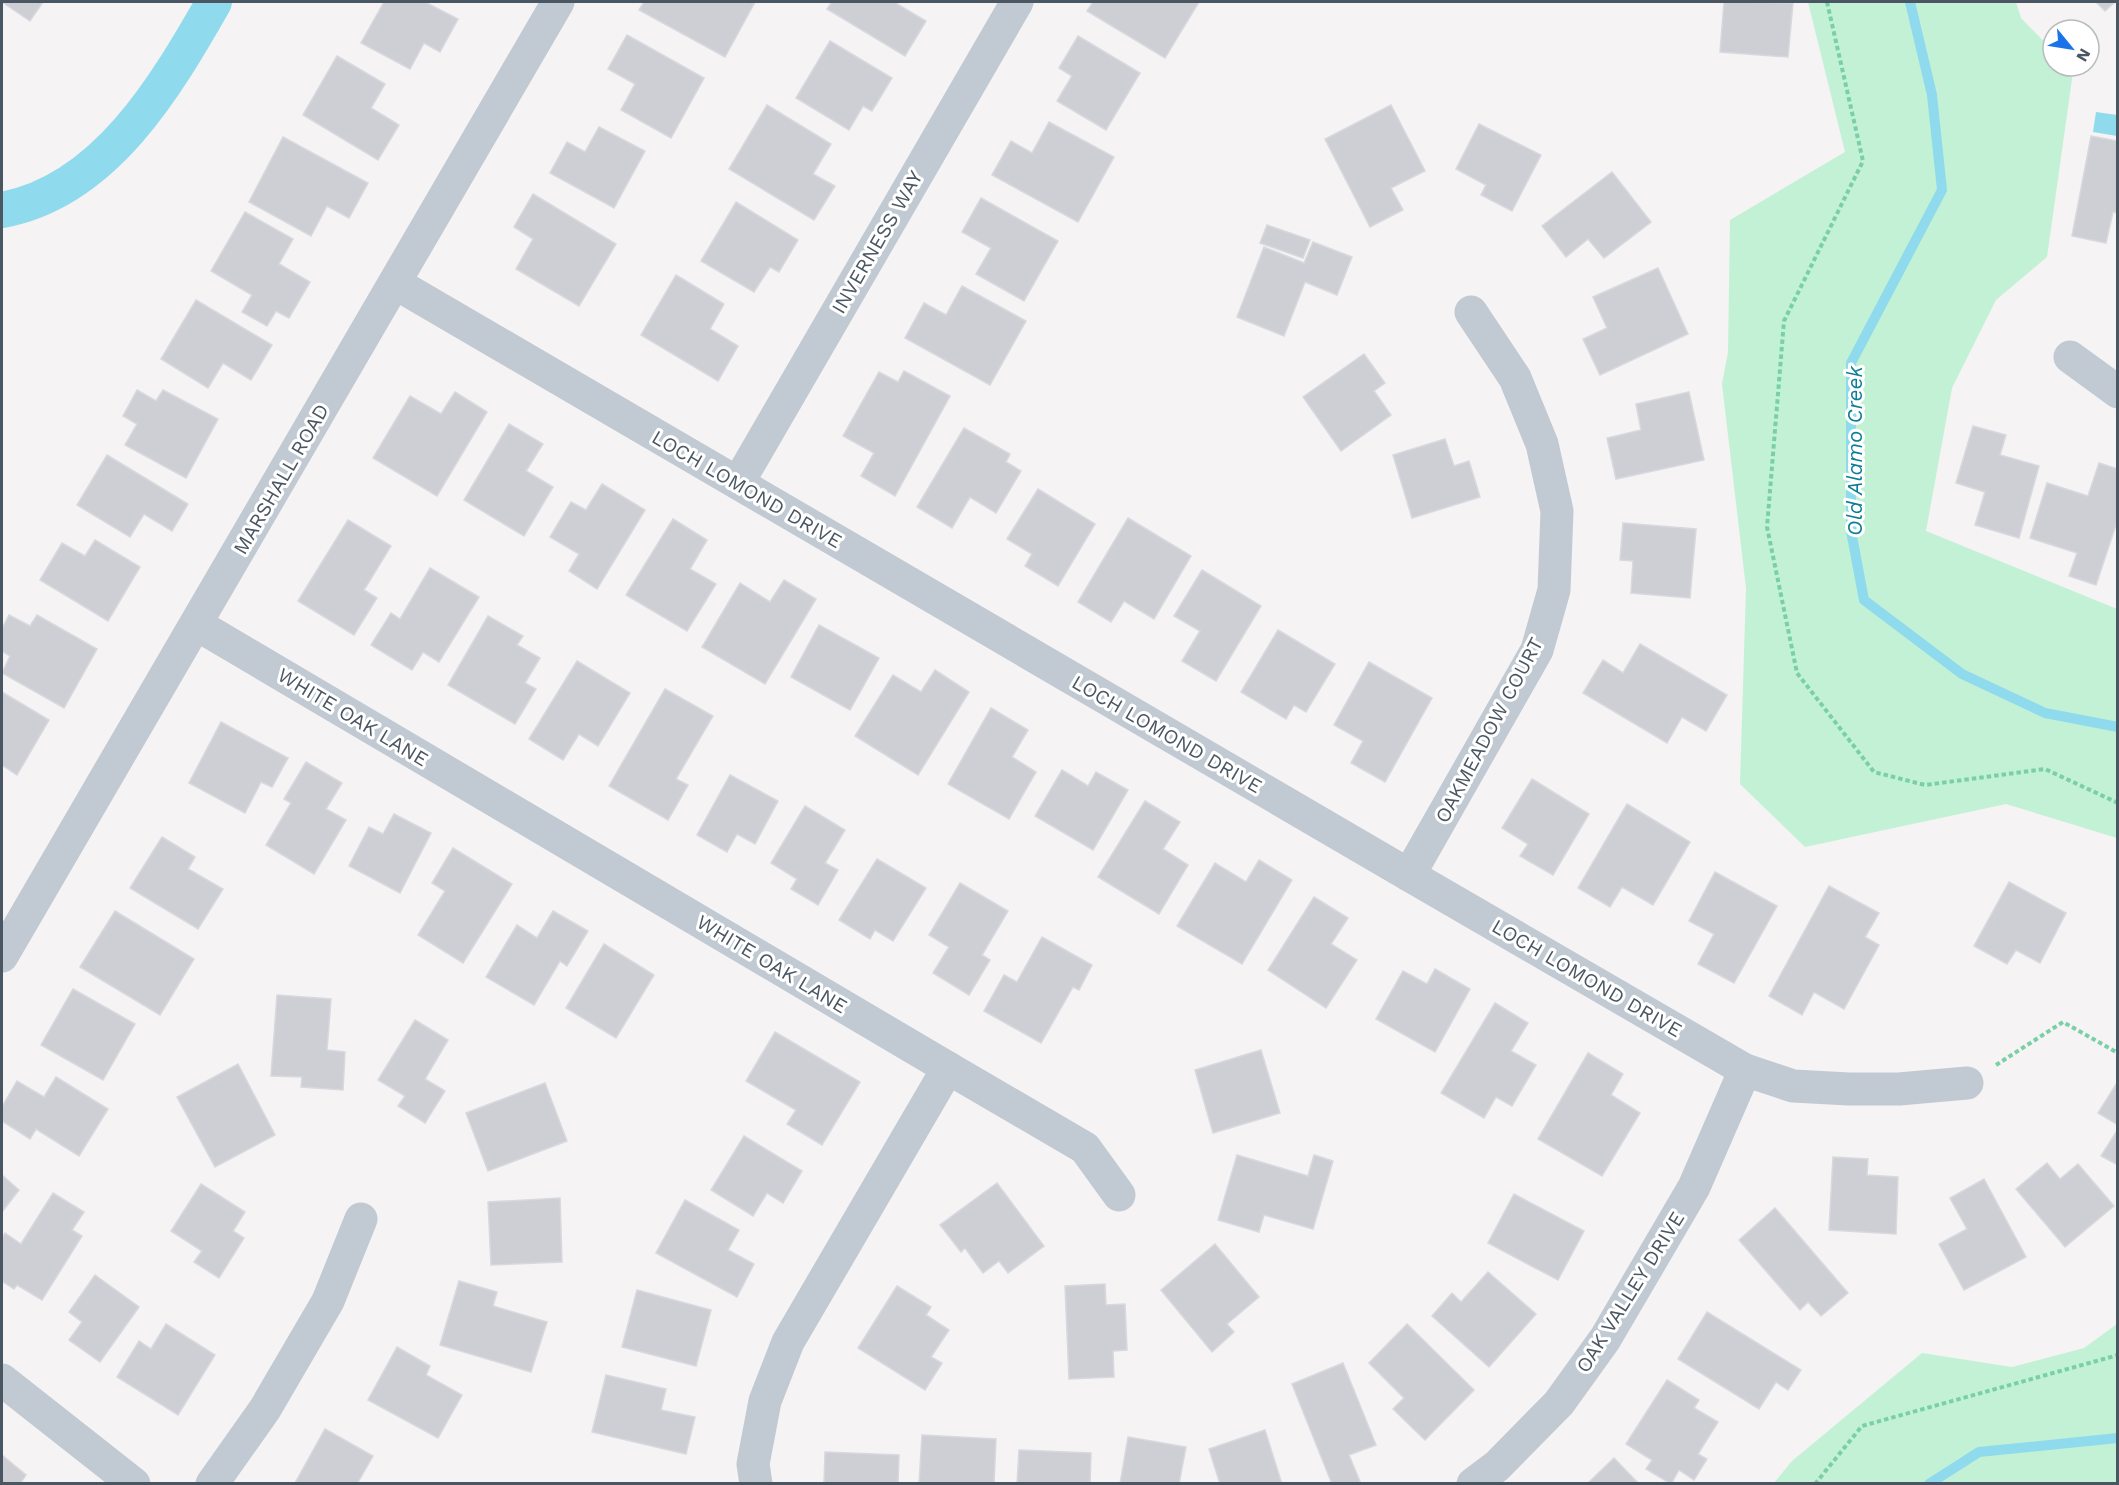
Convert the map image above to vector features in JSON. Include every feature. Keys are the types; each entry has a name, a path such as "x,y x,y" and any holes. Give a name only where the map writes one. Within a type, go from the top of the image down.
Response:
{"street":[{"name":"MARSHALL ROAD","path":"2,956 558,2"},
{"name":"INVERNESS WAY","path":"738,483 1017,2"},
{"name":"LOCH LOMOND DRIVE","path":"395,283 1745,1070 1793,1086 1899,1089 1967,1083"},
{"name":"OAKMEADOW COURT","path":"1409,875 1537,650 1554,590 1557,511 1542,444 1515,378 1471,312"},
{"path":"2070,357 2118,392"},
{"name":"WHITE OAK LANE","path":"196,624 1084,1148 1119,1195"},
{"path":"756,1484 753,1464 765,1401 788,1342 948,1068"},
{"name":"OAK VALLEY DRIVE","path":"1473,1484 1497,1466 1558,1403 1605,1340 1695,1187 1745,1070"},
{"path":"212,1484 265,1409 328,1301 361,1219"},
{"path":"2,1380 134,1484"}],"path":[{"path":"1827,2 1863,161 1784,321 1767,527 1797,673 1874,772 1925,785 2045,769 2118,803"},
{"path":"1967,1083 2063,1022 2118,1053"},
{"path":"1815,1484 1862,1426 2118,1355"}],"green space":[{"path":"1808,2 2016,2 2021,18 2041,39 2041,78 2072,78 2047,257 1996,300 1952,388 1926,531 2117,609 2117,838 2006,804 1805,847 1740,784 1746,588 1722,384 1728,352 1730,220 1845,152"},
{"path":"2117,1324 2117,1483 1774,1483 1792,1461 1922,1353 2012,1367 2084,1348"}],"water":[{"path":"2096,112 2117,115 2117,136 2093,132"}],"building":[{"path":"2,2 43,2 30,21"},
{"path":"384,2 425,2 458,19 440,52 424,43 410,69 361,43"},
{"path":"644,2 755,2 725,57 639,10"},
{"path":"832,2 898,2 897,4 926,21 905,56 827,9"},
{"path":"1093,2 1199,2 1165,58 1087,11"},
{"path":"1724,2 1793,3 1788,57 1720,52"},
{"path":"2096,2 2115,2 2105,11"},
{"path":"627,35 704,78 671,138 621,110 635,84 608,69"},
{"path":"1078,36 1140,73 1106,130 1057,101 1072,76 1059,68"},
{"path":"830,41 892,78 872,111 863,106 849,130 796,98"},
{"path":"337,56 385,84 371,108 399,125 378,160 303,115"},
{"path":"767,105 831,144 813,174 835,186 814,220 729,169"},
{"path":"1391,105 1425,171 1391,188 1403,210 1370,227 1325,139"},
{"path":"1049,122 1114,157 1078,222 992,175 1011,141 1032,153"},
{"path":"1479,124 1541,155 1512,211 1481,195 1486,185 1456,169"},
{"path":"599,127 645,151 614,208 550,173 567,142 585,152"},
{"path":"2091,136 2118,141 2118,213 2113,212 2106,243 2072,236"},
{"path":"283,137 368,183 349,218 327,206 311,236 249,202"},
{"path":"1612,172 1651,222 1604,258 1588,239 1566,257 1542,226"},
{"path":"533,194 616,244 579,306 516,269 533,239 514,227"},
{"path":"981,198 1058,241 1024,301 976,274 991,248 962,232"},
{"path":"736,202 798,240 779,272 770,267 754,292 701,261"},
{"path":"245,212 293,239 279,264 310,282 289,318 276,311 267,326 242,312 252,295 211,271"},
{"path":"1267,225 1310,240 1303,258 1260,243"},
{"path":"1313,242 1352,257 1337,295 1305,282 1284,336 1237,317 1264,247 1304,263"},
{"path":"1658,268 1688,334 1600,375 1583,339 1607,328 1593,297"},
{"path":"676,275 724,304 710,329 738,346 718,381 641,335"},
{"path":"962,286 1026,321 990,385 905,338 924,303 946,315"},
{"path":"196,300 272,345 251,380 223,363 208,388 161,359"},
{"path":"1364,354 1385,383 1374,391 1391,415 1341,451 1303,397"},
{"path":"904,371 950,396 895,496 861,476 874,453 843,436 879,372 898,382"},
{"path":"137,390 156,401 163,390 218,419 186,478 125,445 137,424 123,416"},
{"path":"455,392 487,412 437,496 373,458 410,396 441,414"},
{"path":"1689,392 1704,460 1616,479 1607,438 1641,430 1636,404"},
{"path":"509,424 543,444 526,471 553,487 524,536 464,500"},
{"path":"1973,426 2006,435 2000,455 2039,466 2019,538 1975,525 1985,492 1956,483"},
{"path":"964,428 1010,454 1006,462 1021,471 996,513 970,497 952,528 917,507"},
{"path":"1445,439 1454,466 1469,461 1480,497 1412,518 1393,455"},
{"path":"107,455 188,504 172,531 144,514 130,537 77,505"},
{"path":"2099,463 2118,469 2118,519 2096,585 2069,576 2077,553 2030,538 2047,483 2088,496"},
{"path":"602,484 645,510 597,589 569,571 579,554 550,537 571,502 586,510"},
{"path":"1038,489 1095,524 1058,586 1025,566 1032,554 1007,539"},
{"path":"1128,518 1191,556 1154,619 1124,601 1111,622 1078,602"},
{"path":"673,519 707,540 690,569 716,584 687,631 626,595"},
{"path":"348,520 391,546 364,590 377,598 354,635 298,601"},
{"path":"1623,523 1696,529 1690,598 1631,593 1633,561 1620,560"},
{"path":"95,540 140,567 108,621 40,580 62,543 85,556"},
{"path":"430,568 479,597 439,662 423,652 412,670 371,645 391,613 400,619"},
{"path":"1202,570 1261,606 1216,681 1182,661 1200,631 1174,616"},
{"path":"784,580 816,599 765,684 702,647 740,583 770,602"},
{"path":"9,615 30,626 37,615 97,649 64,708 2,673 10,656 2,651 2,629"},
{"path":"488,616 523,636 517,645 540,658 525,683 536,689 515,724 448,685"},
{"path":"819,625 879,658 850,710 791,677"},
{"path":"1278,630 1335,664 1306,712 1294,705 1286,719 1241,692"},
{"path":"1640,644 1727,695 1706,731 1682,717 1667,743 1583,693 1603,660 1623,673"},
{"path":"577,661 630,693 598,746 579,734 563,760 529,739"},
{"path":"1369,662 1432,698 1385,782 1351,763 1363,741 1334,725"},
{"path":"935,670 969,692 918,775 855,736 893,675 921,692"},
{"path":"665,689 713,716 676,779 688,785 668,820 609,786"},
{"path":"2,692 49,720 17,775 2,765"},
{"path":"991,708 1028,730 1012,757 1036,772 1009,819 948,784"},
{"path":"221,722 288,758 272,787 261,782 245,813 189,783"},
{"path":"306,762 342,783 326,809 346,820 314,874 266,845 291,803 284,799"},
{"path":"1062,770 1088,786 1096,772 1128,790 1093,850 1035,816"},
{"path":"730,775 778,801 755,844 737,834 727,852 697,835"},
{"path":"1532,779 1589,814 1553,875 1520,856 1528,844 1502,828"},
{"path":"1145,801 1180,822 1163,849 1188,865 1159,914 1098,877"},
{"path":"1627,804 1690,842 1653,905 1622,887 1610,907 1578,888"},
{"path":"805,806 845,830 825,863 838,870 818,905 791,889 797,879 771,863"},
{"path":"394,814 431,833 400,893 349,866 369,827 383,834"},
{"path":"162,837 195,857 188,869 223,889 198,929 130,888"},
{"path":"453,848 512,884 463,963 418,935 445,891 432,883"},
{"path":"877,859 926,888 893,941 875,930 870,939 839,920"},
{"path":"1259,860 1292,880 1242,964 1177,926 1215,863 1246,882"},
{"path":"1715,872 1777,906 1734,983 1698,964 1714,934 1689,921"},
{"path":"2009,882 2066,913 2040,963 2016,950 2007,964 1974,946"},
{"path":"960,883 1008,911 982,955 990,960 969,995 933,973 949,947 929,935"},
{"path":"1829,886 1879,913 1865,937 1879,945 1844,1009 1814,992 1802,1015 1769,996"},
{"path":"1314,897 1348,918 1331,944 1357,960 1326,1008 1268,970"},
{"path":"115,911 194,959 160,1015 80,967"},
{"path":"553,911 588,931 567,966 560,961 534,1005 486,977 517,925 537,938"},
{"path":"1042,937 1092,965 1079,990 1073,987 1041,1043 984,1011 1004,975 1017,982"},
{"path":"604,944 654,975 616,1038 566,1008"},
{"path":"1435,969 1470,989 1435,1052 1376,1019 1403,971 1427,984"},
{"path":"73,989 135,1024 103,1080 41,1045"},
{"path":"277,995 331,999 327,1050 345,1052 343,1090 301,1087 302,1077 271,1076"},
{"path":"1495,1003 1528,1023 1511,1051 1536,1065 1512,1106 1496,1097 1484,1118 1441,1093"},
{"path":"415,1020 448,1040 425,1079 445,1091 425,1123 398,1106 405,1096 378,1080"},
{"path":"775,1032 860,1082 822,1145 787,1124 796,1110 746,1081"},
{"path":"1261,1050 1280,1113 1213,1133 1195,1070"},
{"path":"1588,1053 1623,1074 1611,1095 1640,1113 1602,1176 1538,1139"},
{"path":"238,1064 275,1135 215,1167 177,1097"},
{"path":"56,1077 108,1109 79,1156 36,1129 30,1139 2,1121 2,1107 17,1081 44,1097"},
{"path":"2118,1081 2118,1125 2098,1113"},
{"path":"545,1083 567,1141 488,1171 466,1113"},
{"path":"2118,1129 2118,1165 2101,1156"},
{"path":"744,1136 802,1171 783,1203 767,1193 753,1216 711,1190"},
{"path":"1237,1155 1308,1176 1314,1155 1333,1161 1313,1229 1264,1215 1259,1232 1218,1220"},
{"path":"1833,1157 1868,1159 1867,1175 1898,1177 1896,1234 1829,1230"},
{"path":"2047,1163 2060,1179 2078,1164 2114,1206 2065,1247 2016,1189"},
{"path":"2,1175 19,1190 2,1212"},
{"path":"1984,1179 2026,1257 1964,1290 1939,1244 1967,1229 1950,1198"},
{"path":"997,1183 1044,1246 1008,1273 999,1261 983,1273 965,1248 961,1252 940,1225"},
{"path":"201,1184 245,1212 233,1231 244,1238 219,1278 194,1262 202,1251 171,1231"},
{"path":"53,1193 84,1212 72,1230 82,1236 42,1300 17,1285 14,1289 2,1281 2,1239 5,1233 21,1244"},
{"path":"1514,1194 1584,1231 1558,1280 1488,1243"},
{"path":"560,1198 562,1262 491,1265 488,1202"},
{"path":"685,1200 739,1230 728,1250 754,1264 737,1297 656,1253"},
{"path":"1775,1208 1848,1293 1821,1316 1808,1302 1800,1310 1739,1240"},
{"path":"1215,1244 1259,1297 1227,1324 1234,1332 1212,1352 1161,1290"},
{"path":"1488,1272 1536,1314 1489,1367 1432,1316 1452,1293 1461,1302"},
{"path":"95,1275 139,1307 100,1362 69,1340 82,1322 69,1312"},
{"path":"459,1281 497,1292 493,1306 547,1322 531,1372 440,1345"},
{"path":"1105,1284 1106,1305 1125,1304 1127,1350 1113,1351 1114,1377 1069,1379 1065,1286"},
{"path":"897,1286 931,1307 926,1315 949,1330 931,1357 942,1363 925,1390 858,1348"},
{"path":"637,1290 711,1310 696,1366 622,1347"},
{"path":"1707,1312 1801,1370 1788,1390 1776,1382 1759,1409 1678,1359"},
{"path":"166,1324 215,1355 178,1415 117,1377 139,1341 151,1349"},
{"path":"1407,1324 1474,1390 1425,1440 1393,1409 1404,1398 1369,1363"},
{"path":"397,1347 430,1366 426,1375 462,1395 438,1438 368,1400"},
{"path":"1343,1363 1376,1445 1349,1455 1361,1484 1332,1484 1292,1384"},
{"path":"606,1375 666,1389 661,1410 695,1417 686,1454 592,1432"},
{"path":"1667,1380 1699,1400 1694,1408 1718,1422 1698,1454 1707,1459 1694,1480 1679,1470 1671,1484 1646,1469 1652,1460 1626,1444"},
{"path":"325,1429 373,1456 357,1484 295,1483"},
{"path":"1265,1430 1282,1484 1220,1484 1209,1449"},
{"path":"922,1435 996,1439 994,1484 919,1484"},
{"path":"1128,1437 1186,1447 1179,1484 1120,1484"},
{"path":"1019,1450 1091,1453 1090,1484 1017,1484"},
{"path":"825,1452 899,1455 898,1484 824,1484"},
{"path":"2,1455 26,1475 20,1484 2,1484"},
{"path":"1614,1458 1639,1484 1587,1484"}],"waterway":[{"path":"2,210 39,199 72,181 102,158 153,100 214,2"},
{"name":"Old Alamo Creek","path":"1910,2 1932,95 1942,190 1851,363 1851,531 1864,600 1962,674 2045,713 2118,727"},
{"name":"Old Alamo Creek","path":"1929,1484 1979,1452 2118,1438"}]}
